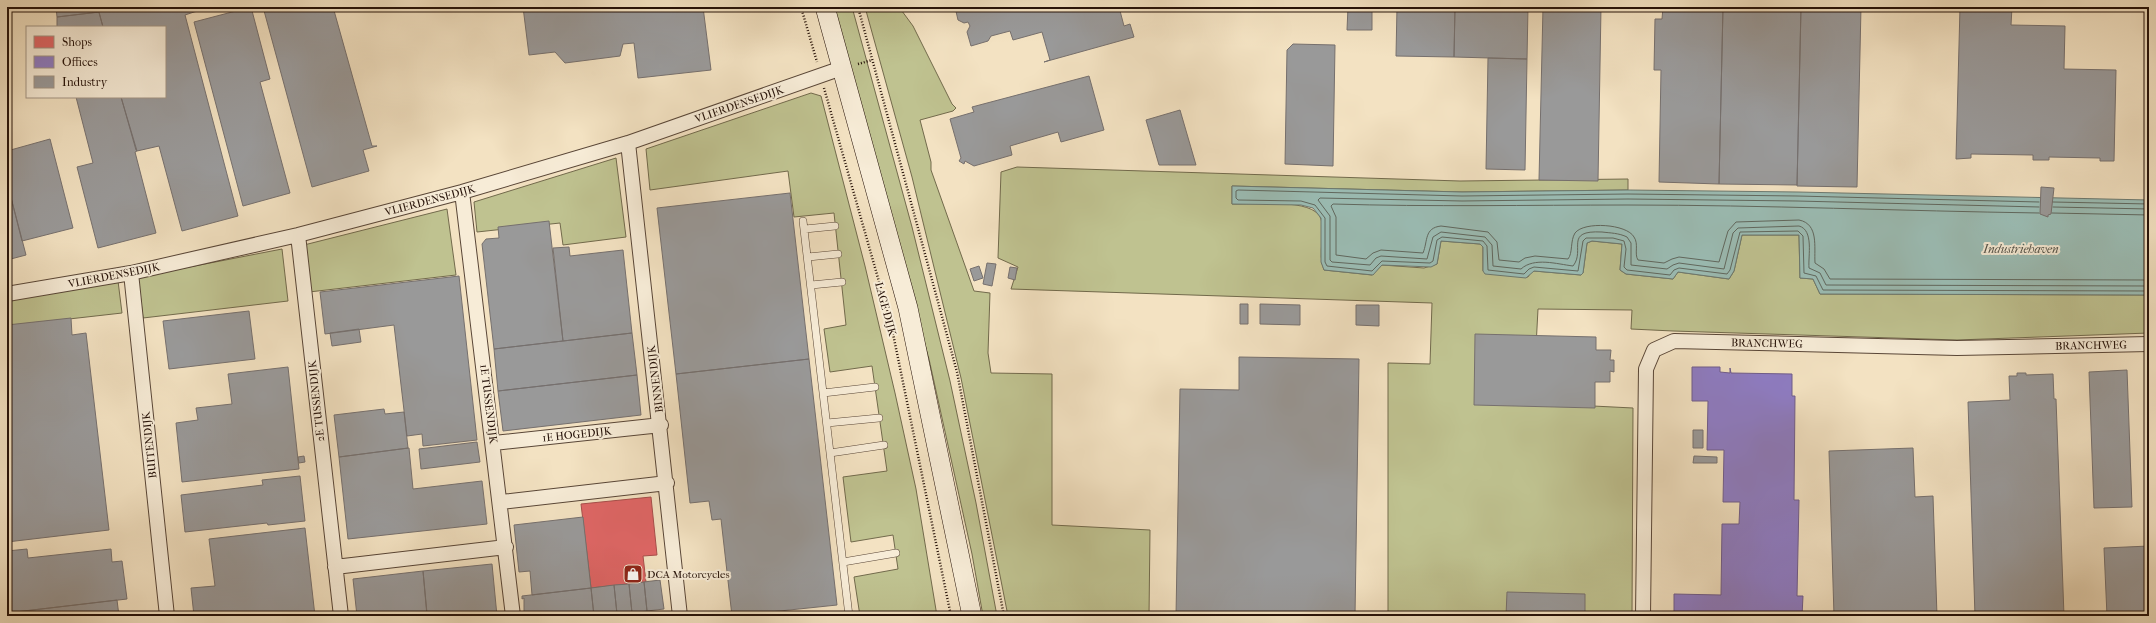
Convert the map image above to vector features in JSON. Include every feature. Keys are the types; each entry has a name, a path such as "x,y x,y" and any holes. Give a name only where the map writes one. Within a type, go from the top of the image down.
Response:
{"main road":[{"name":"LAGE DIJK","path":"825,7 908,308 972,616"}],"street":[{"name":"VLIERDENSEDIJK","path":"7,294 131,273 298,235 462,192 628,143 842,68"},
{"name":"BINNENDIJK","path":"628,143 661,425 680,616"},
{"name":"1E TUSSENDIJK","path":"462,192 494,443 513,616"},
{"name":"2E TUSSENDIJK","path":"298,235 341,616"},
{"name":"BUITENDIJK","path":"131,273 167,616"},
{"name":"BRANCHWEG","path":"1643,616 1646,369 1654,350 1674,341 1958,348 2149,344"},
{"name":"1E HOGEDIJK","path":"494,443 661,425"},
{"path":"501,502 667,483"},
{"path":"335,567 506,547"}],"lane":[{"path":"804,221 849,616"},
{"path":"805,229 834,226"},
{"path":"808,257 838,254"},
{"path":"811,285 842,282"},
{"path":"823,393 875,387"},
{"path":"827,423 879,418"},
{"path":"830,453 884,446"},
{"path":"843,562 896,553"}],"path":[{"name":"LAGE DIJK","path":"801,7 891,324 951,616"},
{"path":"858,7 957,372 1004,616"}],"green space":[{"path":"832,7 852,7 912,227 950,381 976,503 997,616 983,616 972,554 929,359"},
{"path":"865,7 899,7 913,26 952,104 956,108 953,111 920,120 931,162 931,170 974,291 990,293 988,353 991,373 1052,374 1052,525 1150,530 1149,616 1008,616 961,378 912,177"},
{"path":"811,93 821,96 865,266 916,489 937,616 860,616 854,577 898,569 893,535 851,542 843,477 887,471 872,366 830,372 824,329 846,325 834,213 794,217 788,171 650,190 646,149"},
{"path":"616,158 626,237 563,245 560,223 477,232 474,202"},
{"path":"1017,167 1460,181 1628,179 1628,190 1462,192 1232,186 1232,204 1267,203 1295,205 1316,212 1321,219 1323,230 1321,257 1324,270 1372,275 1382,265 1424,268 1437,264 1441,241 1480,244 1483,246 1483,271 1528,277 1531,272 1534,271 1581,275 1583,273 1587,243 1592,241 1622,244 1620,270 1626,274 1673,279 1678,272 1729,279 1734,271 1742,235 1799,235 1800,278 1813,279 1820,294 2149,295 2149,333 1957,340 1673,331 1631,329 1632,310 1538,309 1533,403 1633,408 1632,616 1388,616 1388,363 1430,364 1432,303 1011,289 1018,267 998,258 1001,172"},
{"path":"447,209 456,275 309,292 304,245"},
{"path":"282,249 288,301 143,318 138,277"},
{"path":"118,281 122,313 7,326 7,301"}],"water":[{"name":"Industriehaven","path":"1232,186 1462,192 1628,190 1798,192 2149,200 2149,295 1820,294 1813,279 1800,278 1799,235 1742,235 1734,271 1729,279 1678,272 1673,279 1626,274 1620,270 1622,244 1592,241 1587,243 1583,273 1581,275 1534,271 1526,278 1485,274 1483,271 1483,247 1480,244 1441,241 1437,264 1431,267 1382,265 1373,275 1324,270 1321,262 1321,218 1313,208 1301,205 1232,204"}],"building: Shops":[{"path":"651,497 657,555 643,556 646,582 591,588 581,504"}],"building: Offices":[{"path":"1692,367 1720,367 1720,372 1730,373 1730,368 1731,373 1792,374 1792,396 1795,396 1794,500 1799,500 1797,596 1803,596 1802,616 1674,616 1674,594 1721,595 1722,524 1739,524 1740,502 1723,502 1724,450 1707,450 1708,401 1692,401"}],"building: Industry":[{"path":"56,7 114,7 98,9 99,12 57,17"},
{"path":"114,7 193,7 194,12 185,15 238,216 182,231 159,146 136,150 121,98 166,98 166,26 103,26 98,9"},
{"path":"193,7 214,7 194,12"},
{"path":"251,7 270,79 260,82 290,193 243,206 194,22"},
{"path":"263,7 333,7 372,146 377,146 363,150 369,171 312,187"},
{"path":"523,7 703,7 711,70 638,78 634,43 623,44 620,56 565,63 555,52 529,55"},
{"path":"955,7 1119,7 1124,26 1130,24 1134,37 1044,62 1050,60 1042,32 1013,40 1010,31 991,36 988,41 971,46 967,32 970,26 968,22 964,23 958,20"},
{"path":"1348,7 1372,7 1372,30 1347,30"},
{"path":"1397,7 1455,7 1454,57 1396,56"},
{"path":"1455,7 1528,7 1527,59 1454,57"},
{"path":"1543,7 1601,7 1598,181 1539,180"},
{"path":"1663,7 1723,7 1719,184 1659,182 1661,70 1654,70 1655,19 1662,19"},
{"path":"1723,7 1801,7 1797,185 1719,184"},
{"path":"1801,7 1861,7 1857,187 1797,186"},
{"path":"1960,7 2012,7 2011,25 2065,26 2064,69 2116,70 2114,161 2100,161 2100,158 2049,157 2049,160 2033,160 2033,155 1971,154 1971,158 1956,159"},
{"path":"99,12 103,26 57,26 57,17"},
{"path":"1293,44 1335,45 1333,166 1285,164 1287,50"},
{"path":"1488,58 1527,59 1525,170 1486,169"},
{"path":"1089,76 1104,130 1061,142 1058,132 1010,146 1012,155 974,166 965,161 964,164 959,161 961,158 950,119 974,112 972,107"},
{"path":"76,98 121,98 137,151 135,152 156,233 98,248 77,167 93,163"},
{"path":"1180,110 1196,165 1159,165 1146,120"},
{"path":"50,139 73,228 22,241 7,182 7,151"},
{"path":"7,182 26,255 7,260"},
{"path":"2041,187 2054,188 2051,214 2048,215 2048,217 2040,214"},
{"path":"790,193 809,359 676,374 657,208"},
{"path":"549,221 563,341 494,349 482,244 486,239 499,238 498,227"},
{"path":"569,247 570,256 623,250 632,333 563,341 553,248"},
{"path":"987,263 996,264 992,286 983,284"},
{"path":"979,266 983,278 974,281 970,269"},
{"path":"1010,267 1017,268 1015,280 1008,278"},
{"path":"459,276 477,440 423,446 422,434 407,436 394,325 325,334 320,292"},
{"path":"1240,304 1248,304 1248,324 1240,324"},
{"path":"1260,304 1300,305 1300,325 1260,324"},
{"path":"1356,305 1379,305 1379,326 1356,325"},
{"path":"249,311 255,359 169,369 163,321"},
{"path":"71,318 72,335 86,333 109,530 7,542 7,325"},
{"path":"359,329 361,342 332,346 330,333"},
{"path":"632,333 637,375 498,391 494,349"},
{"path":"1475,334 1596,337 1596,350 1611,350 1610,360 1614,360 1614,372 1610,371 1610,382 1595,382 1595,408 1474,405"},
{"path":"1239,357 1359,359 1355,616 1176,616 1180,389 1239,390"},
{"path":"809,359 837,605 732,616 721,519 712,520 709,501 690,503 676,374"},
{"path":"288,367 299,469 182,482 176,423 198,420 196,408 232,404 228,374"},
{"path":"2127,370 2132,507 2094,508 2089,372"},
{"path":"2017,373 2026,373 2026,375 2053,374 2054,399 2056,399 2064,616 1975,616 1968,402 2010,400 2009,376 2017,376"},
{"path":"637,375 641,415 503,431 498,391"},
{"path":"384,409 385,414 404,412 408,448 339,457 334,415"},
{"path":"1693,430 1703,430 1703,448 1693,448"},
{"path":"477,442 480,462 421,469 419,449"},
{"path":"409,448 413,489 482,481 487,524 348,539 339,457"},
{"path":"1913,448 1915,497 1933,496 1937,616 1834,616 1829,451"},
{"path":"304,456 305,462 299,463 298,457"},
{"path":"1694,456 1717,457 1717,463 1693,463"},
{"path":"300,476 305,521 268,525 267,523 185,532 181,495 263,485 262,480"},
{"path":"583,517 591,588 532,595 530,571 519,572 514,525"},
{"path":"305,528 315,616 194,616 191,588 215,586 209,539"},
{"path":"2149,546 2149,616 2107,616 2104,548"},
{"path":"27,549 28,558 111,549 112,562 122,561 127,599 7,613 7,551"},
{"path":"492,564 497,616 427,616 423,571"},
{"path":"423,571 427,613 398,616 357,616 353,579"},
{"path":"660,580 664,609 647,611 644,582"},
{"path":"644,582 647,611 632,613 629,584"},
{"path":"629,584 632,613 617,614 614,585"},
{"path":"614,585 617,614 594,616 591,588"},
{"path":"591,588 594,616 524,616 524,598 522,599 522,596"},
{"path":"1507,592 1585,594 1585,616 1506,616"},
{"path":"117,600 119,616 7,616 7,613"},
{"path":"427,613 427,616 398,616"}],"place":[{"name":"DCA Motorcycles","path":"633,574"}]}
